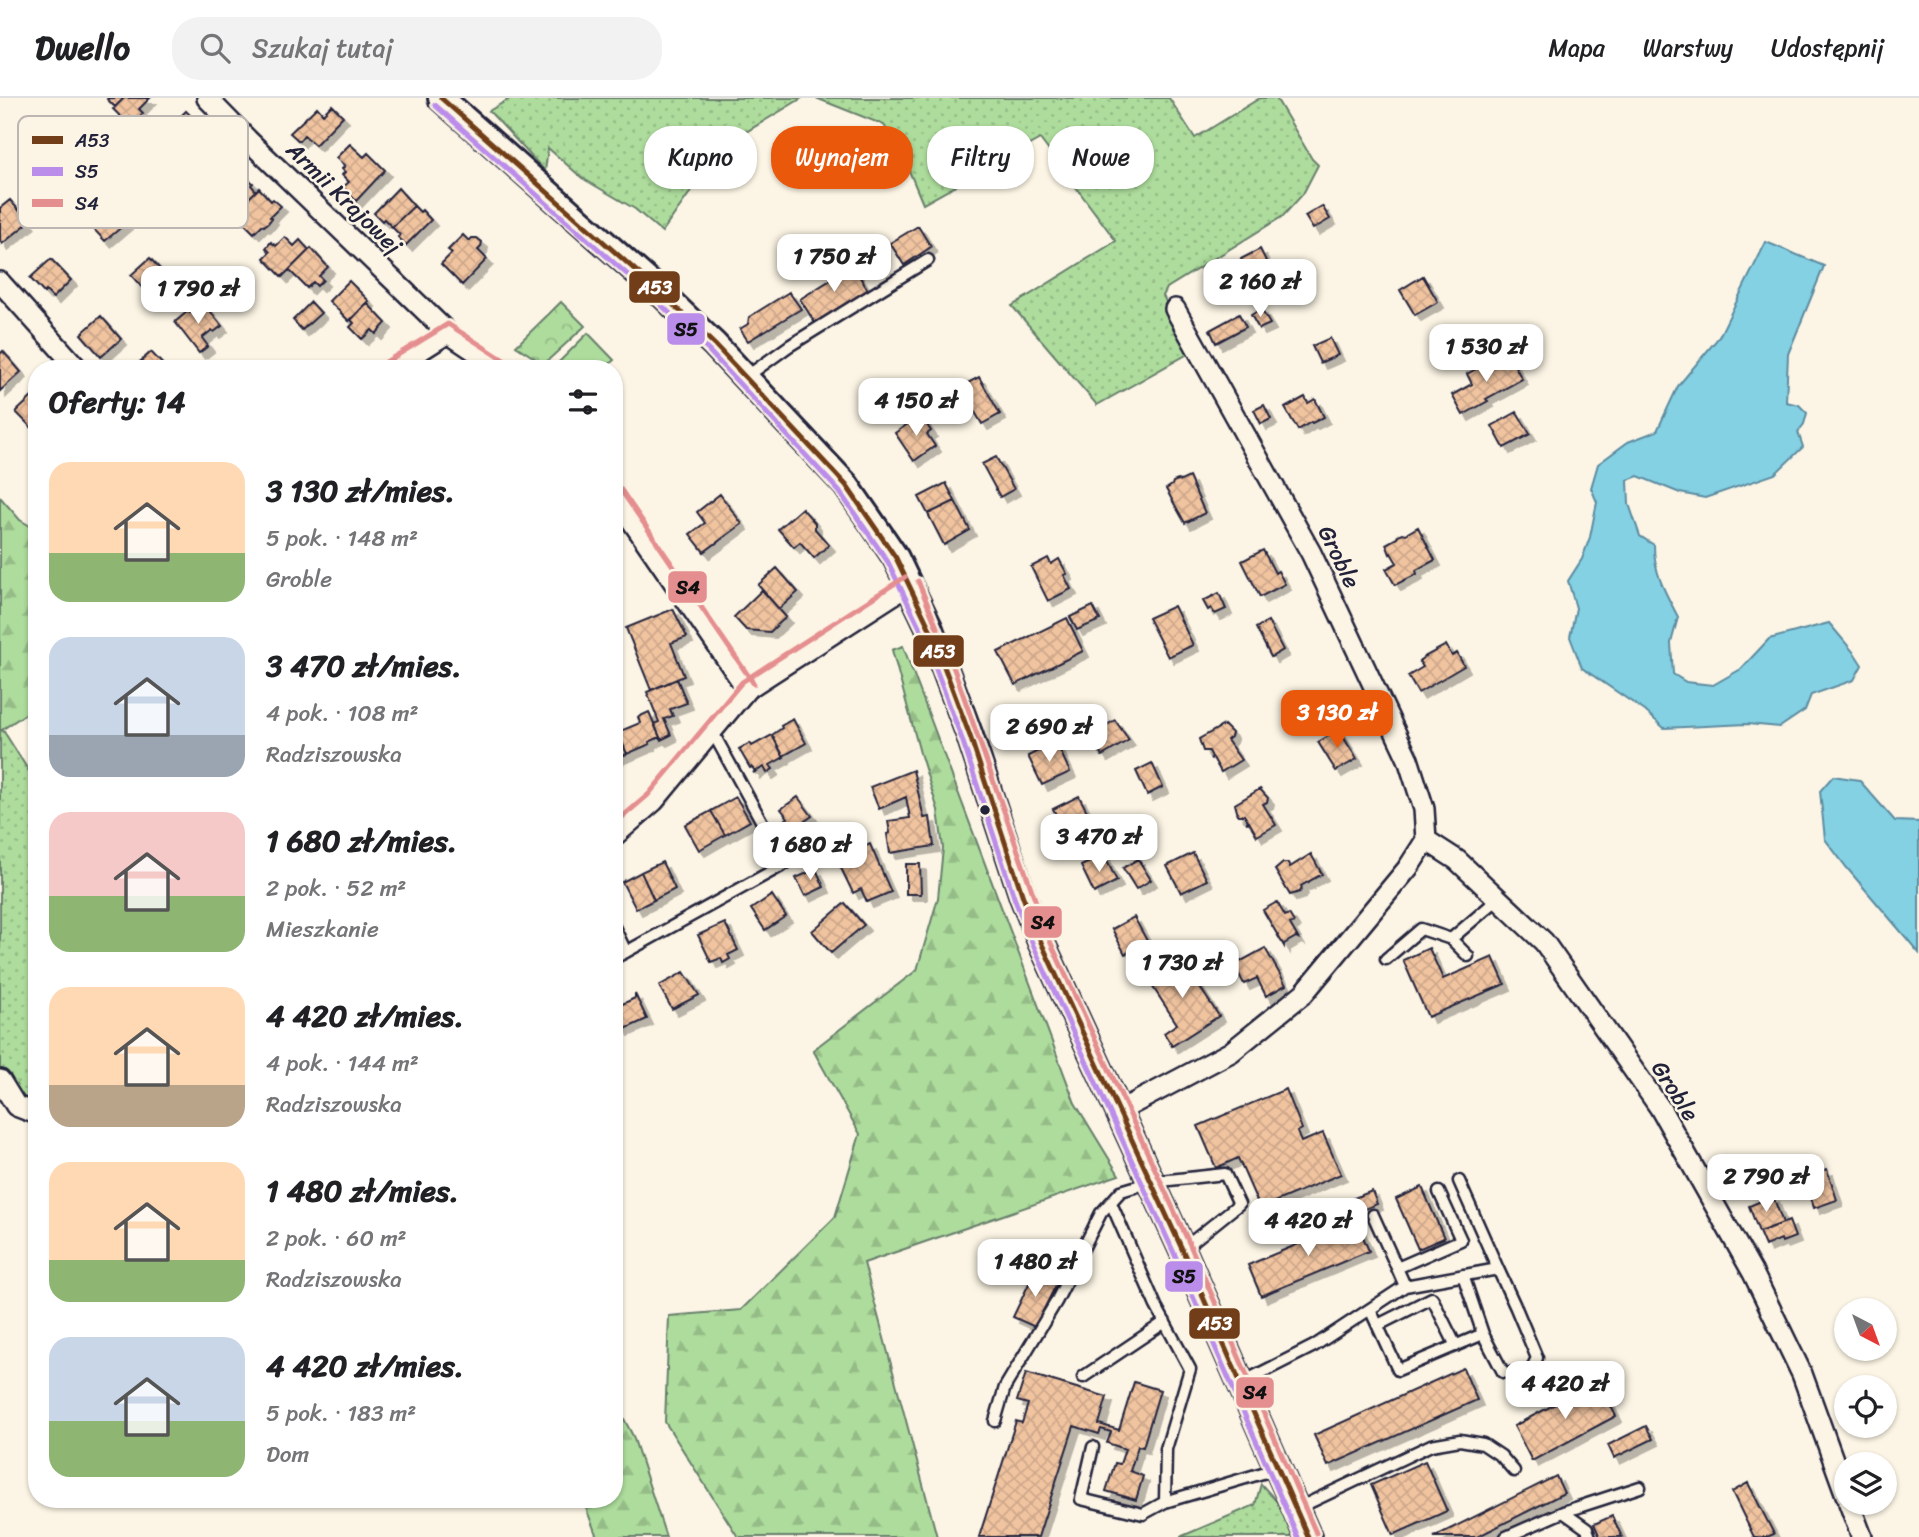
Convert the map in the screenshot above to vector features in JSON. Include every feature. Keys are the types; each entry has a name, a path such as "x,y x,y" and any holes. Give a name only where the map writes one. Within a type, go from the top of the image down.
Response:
{"street":[{"name":"Armii Krajowej","path":"207,98 225,116"},
{"path":"441,98 660,292 715,345 846,485 889,547 910,584 930,629 1041,942 1182,1249 1308,1537"},
{"name":"Armii Krajowej","path":"248,140 448,332 489,360"},
{"path":"0,282 70,360"},
{"path":"0,300 55,360"},
{"name":"Groble","path":"1175,309 1311,554 1408,759 1424,809 1426,839 1457,860 1544,942 1660,1108 1753,1273 1802,1374 1834,1462"},
{"path":"405,360 448,332"},
{"path":"623,508 747,689"},
{"path":"623,828 654,801 747,689 910,584"},
{"path":"1119,1111 1231,1052 1304,993 1408,868 1426,839"},
{"path":"0,1080 16,1106 28,1111"},
{"path":"1854,1515 1862,1537"}],"lane":[{"path":"745,377 789,346 928,260"},
{"path":"623,954 785,864 712,731"},
{"path":"1451,939 1498,899"},
{"path":"1386,959 1421,929 1451,939 1468,956"},
{"path":"623,946 626,952"},
{"path":"995,1421 1005,1387 1056,1302 1101,1213 1121,1191 1151,1182 1225,1174 1239,1204 1182,1249"},
{"path":"1459,1181 1537,1358 1528,1376 1503,1372 1483,1334 1464,1275"},
{"path":"1397,1268 1461,1240 1439,1192"},
{"path":"1111,1203 1165,1322 1190,1369 1166,1449 1165,1502"},
{"path":"1373,1215 1405,1286"},
{"path":"1240,1383 1314,1346 1405,1286 1498,1269"},
{"path":"1378,1325 1432,1298 1456,1346"},
{"path":"1370,1309 1398,1370 1483,1334"},
{"path":"1083,1377 1165,1322"},
{"path":"1296,1509 1431,1445 1460,1440 1483,1444 1501,1456 1514,1471"},
{"path":"1093,1447 1081,1499 1143,1514 1165,1502 1278,1468"},
{"path":"1506,1537 1517,1535 1563,1512 1640,1487"},
{"path":"1563,1512 1587,1529 1590,1537"}],"green space":[{"path":"511,98 802,98 756,126 644,126 644,189 692,189 662,232 635,209 582,178 548,148 545,171 489,111"},
{"path":"816,98 1169,98 1195,138 1260,98 1276,98 1318,165 1303,194 1283,216 1167,288 1163,296 1193,351 1097,405 1012,306 1116,241 1077,189 1154,189 1154,126 1048,126 1048,150 1040,139 1034,142 1034,126 927,126 927,189 950,189 923,204 913,180 913,126 884,125"},
{"path":"561,302 585,326 548,360 538,360 516,346"},
{"path":"588,333 614,360 561,360"},
{"path":"0,497 20,520 28,525 28,712 0,731"},
{"path":"903,646 1075,1103 1119,1175 864,1263 937,1537 738,1537 665,1422 669,1316 741,1310 835,1217 860,1134 813,1050 917,970 938,898 943,848 938,810 892,650"},
{"path":"3,730 28,770 28,1100 20,1094 0,1068 0,731"},
{"path":"623,1417 633,1436 666,1537 597,1537 586,1508 623,1508"},
{"path":"1261,1484 1279,1504 1293,1537 1180,1537 1255,1505"}],"water":[{"path":"1766,242 1824,266 1788,354 1786,402 1799,405 1807,413 1798,432 1803,447 1775,474 1705,498 1680,493 1638,476 1628,480 1629,504 1640,536 1654,545 1658,574 1678,617 1671,643 1673,674 1686,682 1713,685 1741,669 1769,639 1829,623 1862,665 1854,680 1811,695 1805,710 1780,727 1747,724 1664,728 1645,711 1582,668 1570,637 1576,608 1568,581 1582,559 1590,537 1597,502 1591,488 1598,464 1628,442 1657,431 1678,386 1719,337"},
{"path":"1833,776 1859,780 1895,821 1919,822 1919,953 1825,839 1820,791"}],"building":[{"path":"108,98 124,98 115,107"},
{"path":"124,98 150,98 139,109 143,113 140,116 120,116 113,109"},
{"path":"332,105 343,116 315,145 304,135 299,141 290,133 317,107 323,114"},
{"path":"350,144 364,157 368,153 385,170 356,201 343,187 349,182 342,175 345,166 336,158"},
{"path":"248,179 253,183 251,185 256,191 248,199"},
{"path":"259,188 271,201 273,199 281,206 268,223 254,233 248,227 248,199"},
{"path":"398,188 414,206 392,227 374,213"},
{"path":"10,200 18,209 18,228 22,228 2,244 0,241 0,208"},
{"path":"414,206 431,220 406,245 392,227"},
{"path":"1322,206 1330,219 1313,229 1305,216"},
{"path":"918,226 931,247 904,265 890,243"},
{"path":"93,228 120,228 105,241"},
{"path":"463,235 469,241 477,238 482,242 478,250 487,259 462,285 441,264 452,253 448,250"},
{"path":"285,237 294,246 300,240 309,250 282,277 264,258 270,252 266,248 271,242 276,246"},
{"path":"311,248 328,267 319,276 323,280 317,286 313,282 307,288 289,270"},
{"path":"1260,249 1272,273 1254,282 1241,259"},
{"path":"150,258 166,276 169,273 181,285 160,304 131,275"},
{"path":"51,259 71,280 53,298 46,291 44,293 30,278"},
{"path":"853,266 868,290 815,323 800,299"},
{"path":"1423,276 1438,302 1415,315 1400,290"},
{"path":"349,281 369,301 349,321 329,301"},
{"path":"789,292 801,309 748,341 740,329 748,324 749,317"},
{"path":"203,302 222,326 202,338 208,346 199,353 175,322"},
{"path":"311,302 321,313 302,330 293,320"},
{"path":"367,303 386,323 376,334 372,330 362,339 350,327 354,323 351,320"},
{"path":"1261,309 1270,324 1259,329 1251,315"},
{"path":"1239,314 1246,327 1216,343 1210,330"},
{"path":"101,316 121,339 101,357 81,334"},
{"path":"1330,338 1338,355 1320,363 1312,346"},
{"path":"3,351 21,372 0,391 0,354"},
{"path":"151,352 159,360 142,360"},
{"path":"1494,359 1498,366 1511,359 1522,379 1463,415 1452,395 1472,384 1467,374"},
{"path":"979,377 1000,414 982,424 960,387"},
{"path":"1305,397 1308,403 1315,399 1324,417 1298,430 1285,408"},
{"path":"28,401 28,424 16,412"},
{"path":"1264,405 1271,419 1261,424 1254,410"},
{"path":"1517,412 1530,434 1504,448 1492,426"},
{"path":"916,418 918,422 923,419 931,431 927,434 935,446 914,461 895,433"},
{"path":"996,457 1014,489 1000,497 982,464"},
{"path":"1189,477 1205,513 1185,523 1166,489 1173,482"},
{"path":"946,483 955,501 928,514 919,497"},
{"path":"720,494 742,524 704,552 690,534 705,523 697,512"},
{"path":"955,501 970,530 944,545 928,514"},
{"path":"802,508 829,545 814,558 800,542 794,547 778,529"},
{"path":"1418,527 1435,560 1416,570 1417,574 1395,585 1386,569 1397,563 1386,544 1398,535"},
{"path":"1263,550 1275,573 1278,571 1285,584 1260,597 1242,561"},
{"path":"1048,558 1051,564 1059,559 1071,589 1048,601 1031,567"},
{"path":"777,568 798,592 779,609 758,585"},
{"path":"762,590 786,617 770,632 746,630 734,617"},
{"path":"1219,593 1226,609 1215,614 1211,608 1208,610 1203,601"},
{"path":"1093,606 1100,620 1077,630 1070,617"},
{"path":"1174,606 1193,645 1168,657 1148,618"},
{"path":"673,609 687,637 671,643 684,676 651,690 626,628"},
{"path":"1067,618 1083,651 1015,685 998,652"},
{"path":"1268,621 1283,650 1271,657 1256,628"},
{"path":"1446,645 1452,656 1457,653 1464,666 1418,693 1408,676 1423,667 1419,661"},
{"path":"677,679 687,703 670,709 673,716 664,719 671,735 661,740 654,724 659,722 647,692"},
{"path":"649,712 660,737 627,754 623,744 623,730 640,723 638,717"},
{"path":"793,719 806,743 783,756 772,735"},
{"path":"1115,720 1129,740 1102,756 1088,732 1103,723 1105,726"},
{"path":"1224,725 1232,733 1227,740 1241,760 1221,772 1213,758 1210,759 1212,757 1209,751 1203,751 1199,739"},
{"path":"1339,730 1357,759 1336,771 1318,742"},
{"path":"772,735 784,757 770,765 773,769 767,773 764,767 753,773 755,771 750,768 739,749 750,743 752,746"},
{"path":"1056,742 1070,772 1042,785 1028,756"},
{"path":"1152,763 1163,787 1147,795 1136,771"},
{"path":"913,770 924,818 930,817 934,846 890,853 888,821 910,818 906,797 879,809 870,787"},
{"path":"1260,789 1268,798 1263,804 1276,825 1257,836 1249,822 1246,823 1248,821 1244,815 1238,815 1235,804"},
{"path":"1079,796 1092,821 1066,834 1053,809"},
{"path":"736,797 750,821 725,835 711,811"},
{"path":"798,797 812,816 795,828 793,825 786,830 781,822 788,818 781,809"},
{"path":"711,811 725,835 699,850 685,825"},
{"path":"856,841 860,849 870,844 891,892 867,902 861,889 853,893 836,858 845,854 842,848"},
{"path":"1193,853 1207,880 1181,893 1167,866"},
{"path":"1311,854 1322,874 1301,886 1300,892 1290,895 1275,870 1283,863 1288,863 1290,867"},
{"path":"1104,855 1117,881 1094,893 1081,866"},
{"path":"1138,859 1151,880 1136,889 1123,868"},
{"path":"662,862 675,889 654,900 641,872"},
{"path":"906,864 920,864 921,894 906,894"},
{"path":"816,869 824,887 805,896 796,878"},
{"path":"641,872 654,900 636,909 623,881"},
{"path":"772,895 786,916 765,930 751,909"},
{"path":"1277,902 1285,916 1289,914 1294,922 1290,924 1298,938 1284,946 1263,910"},
{"path":"845,903 864,925 831,953 812,931"},
{"path":"1134,917 1152,950 1139,957 1135,949 1125,954 1112,929"},
{"path":"725,923 738,950 728,955 730,959 723,963 721,958 711,962 698,935"},
{"path":"1265,948 1286,985 1266,996 1257,978 1244,984 1234,965"},
{"path":"1429,948 1443,979 1493,957 1505,984 1428,1017 1403,960"},
{"path":"1179,956 1219,1016 1172,1046 1164,1033 1177,1024 1147,978"},
{"path":"684,972 699,995 672,1009 659,986"},
{"path":"635,994 647,1019 623,1030 623,1004 635,998"},
{"path":"1286,1089 1302,1129 1297,1132 1301,1142 1323,1133 1341,1174 1260,1208 1238,1158 1216,1168 1198,1126"},
{"path":"1827,1169 1837,1200 1814,1208 1804,1176"},
{"path":"1422,1187 1444,1238 1418,1249 1396,1199"},
{"path":"1372,1191 1377,1204 1352,1214 1346,1201"},
{"path":"1773,1196 1783,1223 1759,1232 1749,1206"},
{"path":"1356,1220 1369,1251 1261,1296 1248,1265"},
{"path":"1789,1221 1795,1237 1782,1242 1781,1239 1765,1246 1759,1232"},
{"path":"1035,1271 1058,1281 1035,1327 1013,1317"},
{"path":"1463,1368 1477,1400 1328,1466 1314,1435"},
{"path":"1026,1373 1107,1397 1099,1424 1119,1430 1134,1382 1160,1390 1143,1447 1138,1446 1130,1471 1143,1476 1136,1500 1106,1491 1115,1463 1120,1464 1125,1449 1107,1443 1111,1432 1101,1429 1099,1434 1074,1426 1038,1537 979,1537 1016,1421 1022,1423 1028,1404 1017,1401"},
{"path":"1598,1381 1616,1416 1532,1461 1514,1426"},
{"path":"1646,1426 1653,1439 1614,1458 1608,1445"},
{"path":"1425,1461 1447,1511 1393,1535 1371,1485"},
{"path":"1556,1476 1564,1493 1477,1537 1434,1537"},
{"path":"1748,1483 1774,1534 1767,1537 1754,1537 1732,1492"},
{"path":"1612,1516 1622,1537 1600,1537 1594,1524"}],"transit line":[{"name":"A53","path":"441,98 660,292 715,345 846,485 896,558 930,629 1041,942 1182,1249 1308,1537"},
{"name":"S5","path":"435,105 654,298 709,351 839,491 888,562 922,632 1033,945 1174,1253 1298,1537"},
{"name":"S4","path":"389,360 448,324 504,360"},
{"name":"S4","path":"623,493 754,684"},
{"name":"S4","path":"623,816 648,795 742,682 905,577"},
{"name":"S4","path":"918,581 954,669 1049,939 1190,1245 1316,1533"}]}
